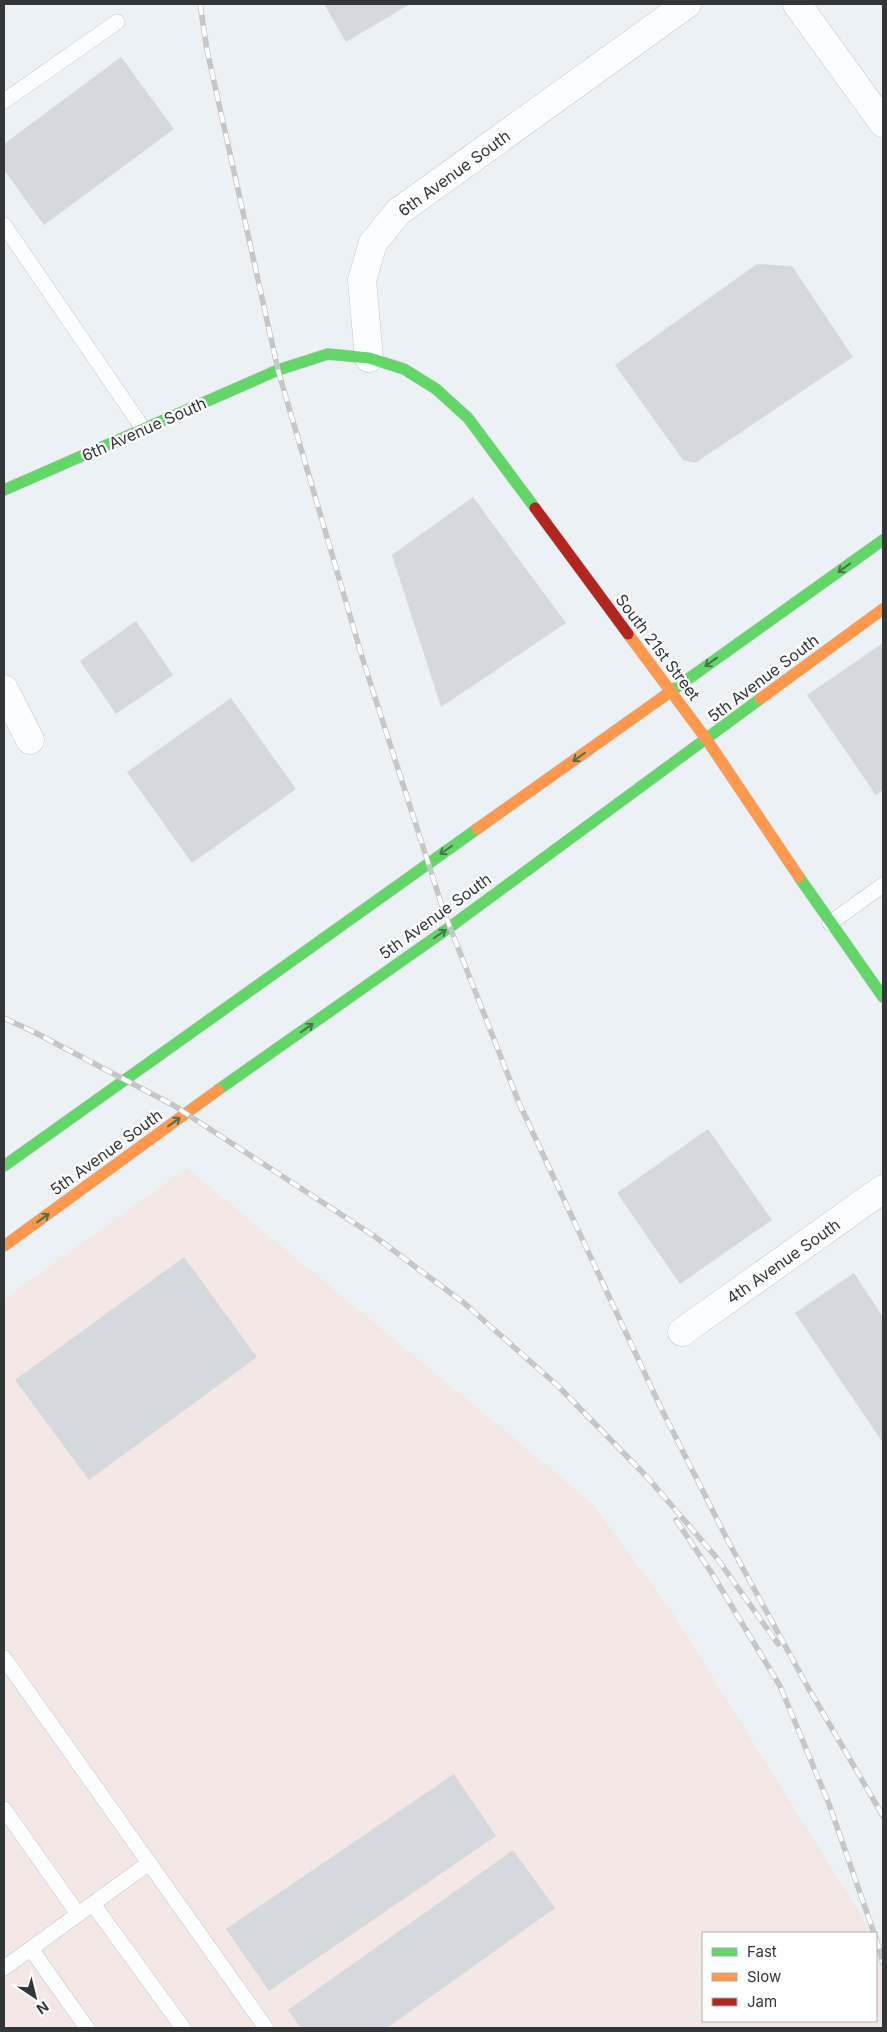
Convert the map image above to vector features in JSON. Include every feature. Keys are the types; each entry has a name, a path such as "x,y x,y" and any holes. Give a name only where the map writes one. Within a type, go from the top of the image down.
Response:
{"main road":[{"name":"6th Avenue South","path":"4,490 278,370 328,354 370,358"},
{"name":"South 21st Street","path":"370,358 404,369 436,389 468,418 707,740 830,923 883,996"},
{"path":"4,1166 883,540"},
{"name":"5th Avenue South","path":"4,1246 186,1113 450,926 707,740 883,609"}],"street":[{"name":"6th Avenue South","path":"370,358 362,280 373,243 398,212 688,4"},
{"path":"797,4 883,123"},
{"path":"4,688 30,740"},
{"name":"4th Avenue South","path":"682,1332 883,1189"}],"lane":[{"path":"4,101 116,22"},
{"path":"4,225 144,430"},
{"path":"830,923 883,885"},
{"path":"4,1658 266,2028"},
{"path":"4,1809 78,1914"},
{"path":"5,1966 149,1863"},
{"path":"93,1904 183,2028"},
{"path":"30,1948 87,2028"}],"shaded area":[{"path":"187,1168 591,1502 671,1610 871,1932 702,1932 702,2022 877,2022 877,1941 883,1951 883,2028 4,2028 4,1299"}],"building":[{"path":"324,4 410,4 346,42"},
{"path":"121,57 174,129 44,225 4,170 4,144"},
{"path":"757,264 792,266 853,357 695,463 683,460 615,365"},
{"path":"473,497 566,623 441,707 392,555"},
{"path":"136,621 173,675 116,714 80,661"},
{"path":"883,643 883,790 876,795 807,695"},
{"path":"231,698 296,789 192,863 127,772"},
{"path":"708,1129 772,1220 680,1284 617,1193"},
{"path":"184,1257 257,1357 89,1480 15,1380"},
{"path":"854,1273 883,1317 883,1443 795,1313"},
{"path":"454,1774 496,1836 269,1991 226,1929"},
{"path":"513,1850 555,1908 387,2028 301,2028 288,2010"}],"railway":[{"path":"200,4 207,50 278,370 363,660 444,912 519,1103 660,1406 728,1541 806,1684 883,1816"},
{"path":"4,1018 173,1105 374,1236 464,1303 558,1386 648,1478 716,1557 778,1644"},
{"path":"676,1520 711,1572 780,1686 829,1804 874,1932"},
{"path":"877,1942 883,1963"}],"traffic: fast":[{"path":"4,490 278,370 328,354 369,358 404,369 436,389 468,418 535,508"},
{"path":"663,697 883,540"},
{"path":"218,1090 450,927 760,699"},
{"path":"4,1166 477,829"},
{"path":"799,877 883,997"}],"traffic: slow":[{"path":"760,699 883,609"},
{"path":"628,634 707,740 799,877"},
{"path":"477,829 663,697"},
{"path":"4,1246 218,1090"}],"traffic: jam":[{"path":"535,508 628,634"}]}
